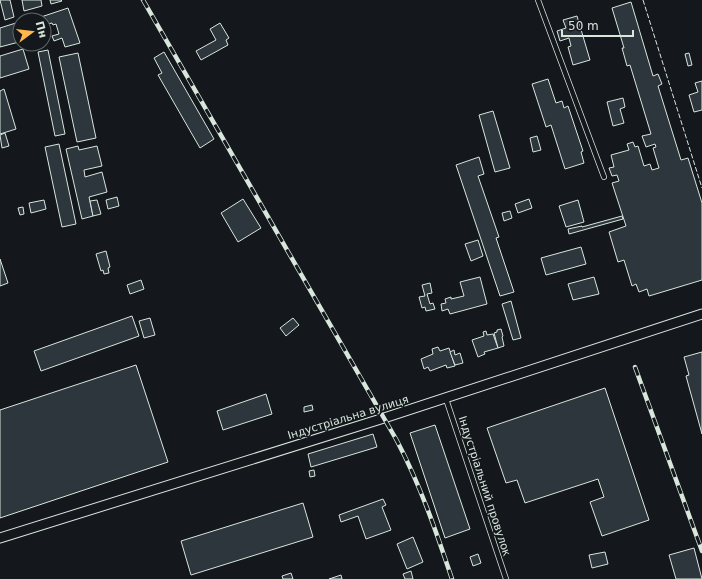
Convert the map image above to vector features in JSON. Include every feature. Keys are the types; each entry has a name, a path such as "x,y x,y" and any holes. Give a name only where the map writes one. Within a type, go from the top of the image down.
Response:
{"street":[{"name":"Індустріальна вулиця","path":"0,538 446,399 702,314"}],"lane":[{"path":"538,0 604,177"},
{"name":"Індустріальний провулок","path":"446,399 506,579"}],"building":[{"path":"0,0 10,0 13,12 12,18 5,20"},
{"path":"22,0 41,0 42,6 24,11"},
{"path":"50,0 61,0 62,1 51,4"},
{"path":"631,2 653,76 658,74 662,84 658,86 681,160 688,158 702,203 702,280 649,296 647,289 639,292 636,284 632,286 624,260 618,262 609,232 626,226 612,183 619,181 617,175 612,176 609,168 614,167 611,155 629,150 627,144 633,142 635,147 638,146 644,166 650,164 652,170 659,168 653,148 656,147 655,144 646,147 642,136 651,134 630,65 627,66 622,48 624,48 612,8"},
{"path":"68,8 80,43 65,47 62,38 54,41 52,36 59,34 56,24 53,25 52,23 52,13"},
{"path":"577,16 590,60 573,65 568,47 571,46 569,38 560,41 557,31 566,28 563,20"},
{"path":"220,23 229,38 226,40 228,45 201,60 196,51 216,40 210,29"},
{"path":"12,24 12,44 0,47 0,28"},
{"path":"13,52 24,52 29,69 0,78 0,56"},
{"path":"38,52 48,52 65,134 55,136"},
{"path":"164,52 214,139 200,148 158,75 162,73 154,58"},
{"path":"78,53 96,138 77,142 59,57"},
{"path":"689,53 692,65 688,66 685,54"},
{"path":"548,79 556,103 562,101 564,108 568,106 583,151 581,152 584,163 565,169 551,125 546,127 532,84"},
{"path":"702,81 702,110 694,112 689,95 698,92 695,83"},
{"path":"4,89 16,129 0,134 0,91"},
{"path":"623,98 625,107 620,109 624,123 613,126 607,102"},
{"path":"493,111 510,168 495,172 479,115"},
{"path":"5,133 9,146 2,148 0,135"},
{"path":"537,136 541,150 533,152 530,138"},
{"path":"59,144 76,224 62,227 45,147"},
{"path":"78,146 79,150 97,146 102,166 84,170 85,177 102,172 107,192 89,197 93,216 82,219 66,149"},
{"path":"479,157 484,174 478,176 499,237 496,238 514,292 500,296 456,165"},
{"path":"117,197 119,206 108,209 106,200"},
{"path":"243,199 261,228 238,242 221,213"},
{"path":"529,199 532,208 518,213 515,204"},
{"path":"44,200 46,209 31,213 29,203"},
{"path":"97,200 101,214 93,216 90,201"},
{"path":"578,200 584,222 566,227 559,206"},
{"path":"23,207 24,214 20,215 18,208"},
{"path":"510,211 512,218 504,221 502,213"},
{"path":"622,216 623,219 569,234 568,229 582,227"},
{"path":"478,240 483,256 471,261 465,244"},
{"path":"581,247 586,264 546,275 541,258"},
{"path":"106,251 110,267 108,268 109,273 104,274 103,270 101,271 96,254"},
{"path":"0,259 8,283 0,286"},
{"path":"480,277 487,304 450,314 448,309 442,311 441,304 446,303 445,299 464,296 460,282"},
{"path":"594,277 599,294 573,300 568,284"},
{"path":"141,280 144,289 130,294 127,285"},
{"path":"430,283 432,293 427,294 430,304 433,303 435,309 426,311 425,307 422,308 419,297 425,296 422,285"},
{"path":"511,301 521,338 513,340 502,304"},
{"path":"132,316 139,336 41,371 34,351"},
{"path":"150,318 155,335 144,338 139,321"},
{"path":"293,318 299,325 286,336 280,328"},
{"path":"501,329 504,346 498,348 494,333"},
{"path":"486,331 487,335 493,334 498,348 484,352 485,354 478,357 472,340 484,336 483,332"},
{"path":"438,347 440,351 449,348 455,366 447,368 446,365 430,371 428,367 424,369 421,359 433,354 432,349"},
{"path":"454,350 455,355 460,353 463,363 455,365 450,352"},
{"path":"702,352 702,434 686,376 689,375 684,357"},
{"path":"136,365 168,462 0,518 0,410"},
{"path":"605,388 649,520 602,536 590,502 604,497 598,479 525,503 517,480 506,483 487,428"},
{"path":"266,394 272,414 223,430 217,411"},
{"path":"312,405 313,410 304,412 304,407"},
{"path":"435,425 470,529 445,538 410,433"},
{"path":"373,434 377,447 311,467 308,454"},
{"path":"314,470 315,476 310,477 309,471"},
{"path":"383,499 386,505 382,507 391,530 366,539 358,516 341,522 339,515"},
{"path":"303,503 313,537 191,575 181,541"},
{"path":"413,537 423,562 407,569 397,544"},
{"path":"694,548 702,579 676,579 669,555"},
{"path":"605,552 608,564 592,568 589,555"},
{"path":"478,554 481,563 473,566 470,557"},
{"path":"411,571 413,579 405,579 403,574"},
{"path":"291,573 293,579 283,579 282,576"},
{"path":"341,575 342,579 329,579"}],"railway":[{"path":"143,0 396,439 420,490 434,525 452,579"},
{"path":"635,367 702,551"}],"fence":[{"path":"643,0 702,188"}]}
